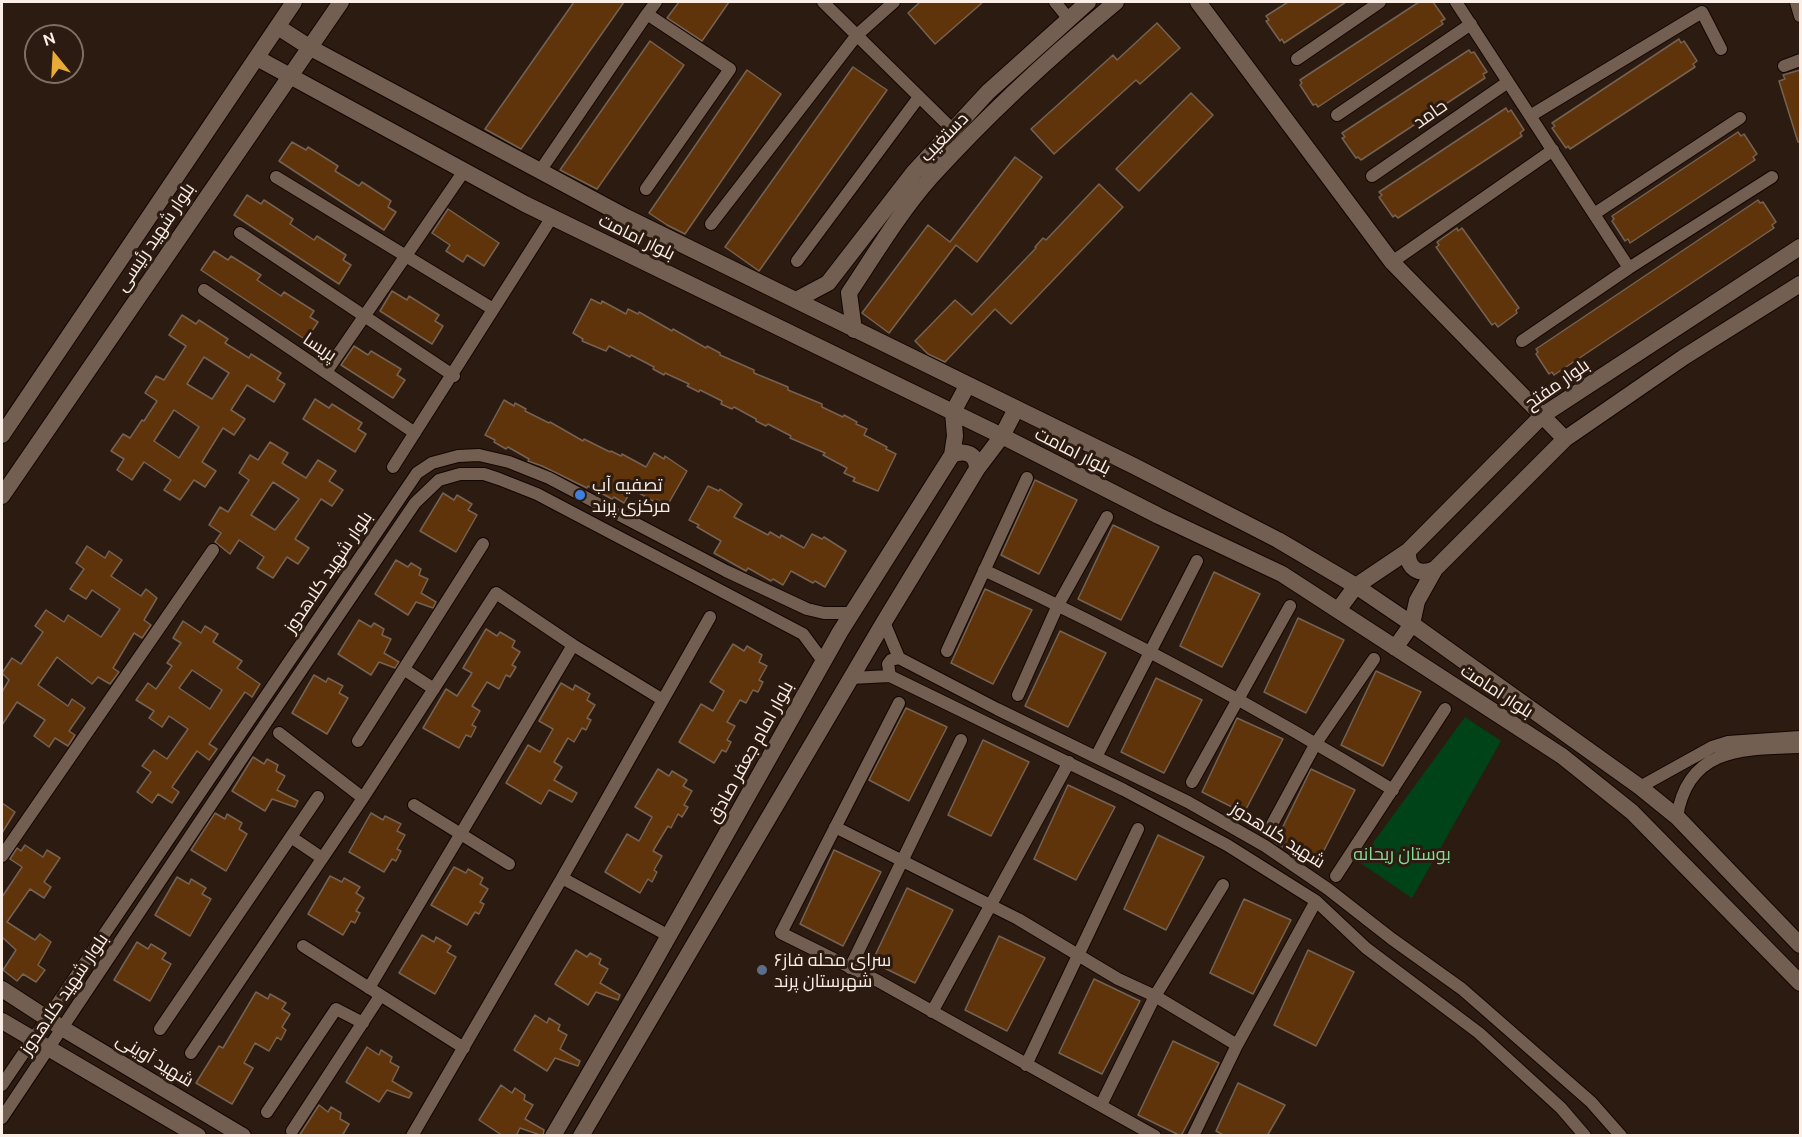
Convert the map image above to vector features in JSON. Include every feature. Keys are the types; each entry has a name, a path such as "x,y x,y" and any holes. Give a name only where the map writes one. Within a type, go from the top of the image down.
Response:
{"street":[{"name":"بلوار شهید رئیسی","path":"2,435 294,2"},
{"name":"بلوار شهید رئیسی","path":"2,496 341,2"},
{"path":"540,171 656,2"},
{"path":"823,2 953,130"},
{"path":"711,224 857,35 894,2"},
{"path":"1055,2 1068,18"},
{"name":"دستغیب","path":"796,300 828,283 914,172 988,92 1088,2"},
{"name":"دستغیب","path":"849,293 882,243 930,178 1023,84 1116,2"},
{"path":"1198,2 1392,262 1565,439"},
{"path":"1297,58 1380,2"},
{"path":"1456,2 1629,268"},
{"path":"1796,2 1800,16"},
{"path":"1530,116 1702,12 1721,49"},
{"path":"646,189 730,69 647,14"},
{"path":"1337,115 1471,24"},
{"name":"بلوار امامت","path":"278,27 309,47 626,217 1134,466 1278,540 1356,586 1640,787 1677,817 1800,945"},
{"name":"بلوار امامت","path":"257,58 552,217 1002,436 1159,516 1282,574 1562,756 1632,812 1800,983"},
{"path":"1784,66 1800,60"},
{"name":"حامد","path":"1372,176 1508,82"},
{"path":"797,261 919,97"},
{"path":"1594,214 1740,118"},
{"path":"1392,262 1553,150"},
{"path":"326,372 464,171"},
{"path":"276,177 493,309"},
{"path":"1522,341 1629,268 1772,177"},
{"path":"393,467 552,217"},
{"path":"240,233 453,376"},
{"name":"بلوار مفتح","path":"1338,610 1356,586 1408,551 1543,415 1800,247"},
{"path":"828,283 833,295 849,293 854,330"},
{"path":"1395,648 1412,624 1417,601 1435,569 1565,439 1684,357 1800,284"},
{"name":"پریسا","path":"204,290 415,433"},
{"name":"بلوار امام جعفر صادق","path":"553,1136 669,936 823,661 952,455 953,412 967,386"},
{"path":"581,1136 884,622 977,469 1002,436 1016,409"},
{"path":"952,455 964,452 971,454 977,462 977,469"},
{"name":"بلوار شهید کلاهدوز","path":"2,1084 417,473 432,463 458,456 479,455 509,462 549,478 726,571 807,609 824,613 852,613"},
{"name":"بلوار شهید کلاهدوز","path":"2,1118 264,724 415,503 439,480 460,474 484,474 537,494 803,634 823,661"},
{"path":"947,651 1027,478"},
{"path":"1018,696 1058,604 1107,517"},
{"path":"358,741 483,544"},
{"path":"2,856 213,550"},
{"path":"1408,551 1411,567 1418,572 1427,573 1435,569"},
{"path":"1096,757 1197,561"},
{"path":"984,570 1058,604 1237,698 1393,790"},
{"path":"191,1053 363,798 496,593 573,645 663,700"},
{"path":"1192,782 1290,606"},
{"path":"412,1136 710,617"},
{"path":"884,622 899,658 891,660 888,664 890,676"},
{"path":"369,988 573,645"},
{"name":"شهید کلاهدوز","path":"899,658 997,709 1188,802 1265,846 1328,889 1392,939 1462,988 1591,1102 1621,1136"},
{"path":"1269,830 1316,743 1374,659"},
{"path":"405,670 434,689"},
{"name":"شهید کلاهدوز","path":"851,678 890,676 1069,762 1227,846 1316,901 1366,948 1479,1033 1561,1108 1585,1136"},
{"path":"899,703 781,933 932,1012 1155,1136"},
{"path":"990,724 997,709"},
{"path":"1336,876 1445,710"},
{"path":"279,734 363,798"},
{"path":"1640,787 1712,747 1728,742 1800,737"},
{"path":"850,968 961,740"},
{"path":"1677,817 1679,800 1685,786 1697,770 1719,756 1743,749 1800,747"},
{"path":"932,1012 1069,762"},
{"path":"160,1029 318,797"},
{"path":"414,805 509,864"},
{"path":"835,827 1018,919 1118,979 1155,996 1237,1045"},
{"path":"1026,1065 1138,829"},
{"path":"291,837 322,858"},
{"path":"561,878 669,936"},
{"path":"1101,1105 1155,996 1223,885"},
{"path":"1193,1136 1237,1045 1316,901"},
{"path":"1378,957 1392,939"},
{"path":"303,946 464,1048"},
{"name":"شهید آوینی","path":"2,989 62,1028 243,1136"},
{"path":"292,1131 380,996"},
{"path":"267,1112 336,1009 363,1023"},
{"path":"2,1021 198,1136"}],"green space":[{"name":"بوستان ریحانه","path":"1465,717 1501,741 1412,898 1359,862"}],"building":[{"path":"574,2 624,2 521,149 485,129"},
{"path":"679,2 729,2 702,41 667,18"},
{"path":"920,2 983,2 935,44 908,13"},
{"path":"1288,2 1346,2 1284,43 1282,39 1280,41 1266,21 1269,20 1266,16"},
{"path":"1419,2 1433,2 1445,19 1441,21 1443,24 1318,107 1316,104 1313,105 1300,85 1302,83 1300,80"},
{"path":"1157,23 1180,48 1140,84 1136,80 1054,154 1031,129 1113,55 1117,60"},
{"path":"1679,39 1681,43 1684,41 1697,61 1693,64 1695,67 1570,149 1568,146 1566,148 1552,128 1555,126 1552,123"},
{"path":"650,41 684,65 597,189 560,170"},
{"path":"1469,50 1471,53 1474,52 1487,72 1483,74 1485,78 1361,160 1356,158 1342,138 1345,137 1342,133"},
{"path":"853,67 887,90 759,271 725,247"},
{"path":"747,70 781,94 685,234 649,213"},
{"path":"1800,70 1800,142 1798,142 1779,81 1785,79 1783,75"},
{"path":"1191,93 1213,115 1139,191 1116,169"},
{"path":"1506,108 1508,112 1511,110 1524,130 1520,133 1522,136 1398,218 1395,215 1393,217 1379,197 1382,195 1379,192"},
{"path":"1738,132 1741,136 1744,134 1757,154 1753,157 1755,160 1630,243 1628,239 1625,241 1612,221 1614,219 1612,216"},
{"path":"292,142 306,150 308,147 338,166 335,171 359,186 362,182 391,201 388,207 396,212 384,230 279,161"},
{"path":"1015,157 1042,177 977,262 956,245 889,333 862,313 928,225 950,242"},
{"path":"1099,184 1123,207 1011,324 995,309 945,362 928,354 915,341 955,300 972,315 1043,238 1046,240"},
{"path":"247,195 261,204 264,200 293,219 290,224 314,240 317,236 346,255 343,260 351,265 339,284 234,215"},
{"path":"1758,200 1760,203 1763,202 1776,222 1772,225 1774,228 1554,375 1552,372 1549,374 1536,354 1538,352 1536,349"},
{"path":"448,209 499,243 484,266 467,255 463,262 446,251 450,245 432,233"},
{"path":"1457,228 1458,231 1462,228 1519,308 1516,310 1517,313 1498,327 1495,323 1492,325 1436,247 1439,245 1437,242"},
{"path":"214,251 228,260 231,256 261,275 257,280 281,296 284,292 314,311 310,317 318,322 306,340 201,270"},
{"path":"392,291 407,300 409,296 439,315 435,321 443,326 432,344 380,311"},
{"path":"591,299 601,304 602,301 626,314 628,309 638,314 639,312 672,331 673,329 706,348 707,346 720,355 754,370 754,373 788,387 788,390 857,422 856,424 867,429 864,435 896,454 878,491 853,481 855,478 844,473 847,468 823,455 825,453 790,438 791,436 768,424 766,426 734,407 732,409 721,404 722,401 700,390 699,392 687,386 689,384 665,373 664,375 631,355 630,357 609,346 606,351 582,341 583,339 573,333"},
{"path":"182,315 196,324 199,320 228,339 225,343 249,358 251,354 281,373 277,379 285,384 274,402 247,385 231,410 245,419 234,435 223,428 202,462 216,471 205,487 194,480 180,500 164,490 171,480 144,462 132,480 117,470 124,459 111,451 123,434 130,438 142,420 144,421 157,401 145,393 156,376 164,380 186,346 169,335","holes":["204,357 229,373 212,399 187,384","174,410 199,427 179,458 154,441"]},
{"path":"354,346 368,355 371,351 401,369 397,375 405,380 393,398 341,365"},
{"path":"315,399 329,408 332,404 362,423 358,429 366,434 355,452 303,419"},
{"path":"504,400 514,406 515,403 526,409 525,411 583,441 584,439 621,456 622,454 646,467 654,453 664,459 665,456 687,471 667,506 632,489 624,503 614,497 612,499 588,486 587,488 528,461 529,459 508,447 506,449 485,435"},
{"path":"270,442 288,453 282,463 306,478 318,460 336,471 329,481 343,490 332,506 321,499 295,539 309,548 298,564 287,557 273,578 257,568 264,557 239,540 230,554 215,542 221,533 209,525 220,507 228,512 249,480 239,473 250,455 258,460","holes":["273,482 299,499 275,530 251,515"]},
{"path":"1035,480 1077,500 1039,574 1001,555"},
{"path":"708,486 719,491 720,489 742,504 734,517 768,535 770,532 780,538 781,535 804,548 812,534 822,539 824,537 846,551 825,587 791,571 783,585 748,568 746,571 714,553 721,541 689,520"},
{"path":"443,493 454,500 457,495 472,504 468,510 477,515 456,552 420,531"},
{"path":"1113,525 1159,547 1121,620 1078,599"},
{"path":"87,546 105,558 109,551 122,560 111,576 141,596 146,589 157,598 144,620 151,625 142,638 134,633 113,668 119,672 110,684 98,677 92,684 57,657 38,685 68,706 72,699 85,708 69,731 75,735 68,746 55,738 49,747 34,736 45,720 17,702 2,725 2,692 9,680 2,673 12,658 21,664 43,632 35,626 46,610 64,622 68,615 101,637 120,609 92,590 86,599 70,589 84,569 76,563"},
{"path":"396,560 408,567 411,563 421,569 419,575 428,579 421,593 436,602 433,608 416,602 408,615 375,594"},
{"path":"1214,572 1260,594 1222,667 1180,646"},
{"path":"985,589 1032,610 993,684 951,663"},
{"path":"1298,618 1344,640 1306,713 1264,692"},
{"path":"359,620 371,627 374,623 384,629 382,635 391,639 384,653 399,662 395,668 379,662 371,675 338,654"},
{"path":"183,621 201,633 205,626 218,634 213,642 242,661 237,668 260,684 252,697 245,692 209,744 217,749 209,760 197,751 172,787 179,792 172,803 158,794 152,803 137,792 151,772 142,766 154,750 167,759 188,729 169,716 162,727 149,718 154,711 136,700 148,683 156,689 172,666 167,663 181,643 173,638","holes":["192,670 222,690 210,709 179,688"]},
{"path":"486,629 497,636 500,632 515,641 512,647 520,652 512,665 516,667 510,677 506,675 499,689 487,682 472,706 480,711 472,725 476,727 471,737 466,735 459,748 423,728 446,689 457,696 472,673 463,668"},
{"path":"1060,631 1106,653 1068,727 1025,706"},
{"path":"733,644 744,651 747,646 762,655 759,662 767,666 759,680 763,682 758,692 753,690 746,703 740,700 727,722 735,726 727,740 731,742 726,752 722,750 714,763 679,742 701,704 713,711 724,691 710,682"},
{"path":"1376,671 1421,692 1383,766 1341,745"},
{"path":"314,675 326,682 328,678 343,686 339,693 348,698 327,734 292,713"},
{"path":"1156,678 1202,700 1164,773 1121,752"},
{"path":"561,683 573,690 575,685 590,694 587,700 595,705 587,718 591,720 586,730 582,728 574,742 568,738 554,762 562,767 554,780 577,793 572,802 549,790 541,804 506,783 528,745 540,752 553,729 539,721"},
{"path":"906,708 947,727 909,801 869,780"},
{"path":"1237,718 1283,739 1244,813 1202,792"},
{"path":"983,740 1029,762 991,836 948,815"},
{"path":"253,757 264,764 267,759 278,765 276,771 285,776 277,790 298,801 295,807 272,799 265,811 232,791"},
{"path":"658,769 669,776 672,771 687,780 683,786 692,791 684,805 688,807 682,817 678,814 671,828 668,826 653,851 662,856 654,870 657,872 652,882 648,879 640,893 605,872 627,834 639,841 652,817 635,807"},
{"path":"1311,769 1355,790 1317,864 1275,843"},
{"path":"1068,785 1115,807 1076,880 1034,859"},
{"path":"2,803 15,812 2,833"},
{"path":"215,813 225,819 227,814 242,823 239,829 247,834 226,871 191,850"},
{"path":"371,813 383,820 385,816 401,824 397,831 405,835 397,849 401,851 396,861 392,859 384,872 349,852"},
{"path":"1158,835 1204,857 1166,930 1124,909"},
{"path":"25,845 43,857 47,850 60,858 44,882 51,887 44,898 30,889 7,922 35,940 40,934 51,942 38,965 45,970 36,982 23,974 17,981 3,970 16,950 2,937 2,897 22,867 10,859 17,848 21,851"},
{"path":"834,850 881,872 843,946 800,924"},
{"path":"454,867 466,873 468,869 483,878 480,884 488,889 480,902 484,904 479,914 475,912 467,925 431,905"},
{"path":"330,876 342,882 344,878 360,887 356,893 364,898 356,911 360,913 355,923 351,921 343,935 308,914"},
{"path":"177,877 189,884 191,879 206,888 202,894 211,899 190,936 155,915"},
{"path":"907,888 953,910 915,983 872,962"},
{"path":"1244,899 1291,920 1253,994 1210,973"},
{"path":"422,935 434,942 436,937 451,946 447,952 456,957 435,994 399,973"},
{"path":"999,936 1045,958 1007,1031 965,1010"},
{"path":"137,942 148,949 151,944 166,953 162,959 171,964 150,1001 114,980"},
{"path":"576,950 587,957 590,953 601,959 599,964 608,969 600,983 620,995 618,1000 596,992 588,1005 555,984"},
{"path":"1308,950 1354,972 1316,1046 1274,1025"},
{"path":"1094,979 1140,1001 1102,1074 1059,1053"},
{"path":"256,992 268,999 270,994 286,1003 282,1009 290,1014 282,1027 286,1030 281,1040 277,1037 269,1051 255,1043 244,1063 253,1068 232,1104 196,1083 219,1046 223,1048"},
{"path":"535,1015 547,1023 549,1018 560,1025 558,1030 567,1035 560,1049 580,1061 578,1066 555,1058 547,1071 514,1050"},
{"path":"1173,1041 1219,1063 1181,1136 1138,1115"},
{"path":"367,1047 379,1055 381,1050 392,1057 390,1062 399,1067 392,1081 412,1093 409,1098 387,1090 379,1102 346,1082"},
{"path":"1238,1083 1285,1105 1267,1136 1225,1136 1216,1131"},
{"path":"501,1085 512,1093 515,1088 525,1095 524,1100 533,1105 525,1119 544,1130 543,1136 520,1128 516,1136 503,1136 479,1120"},
{"path":"319,1105 328,1112 331,1107 341,1113 340,1119 349,1124 342,1136 299,1136"}],"place":[{"name":"تصفیه آب مرکزی پرند","path":"580,495"},
{"name":"سرای محله فاز۶ شهرستان پرند","path":"762,970"}]}
